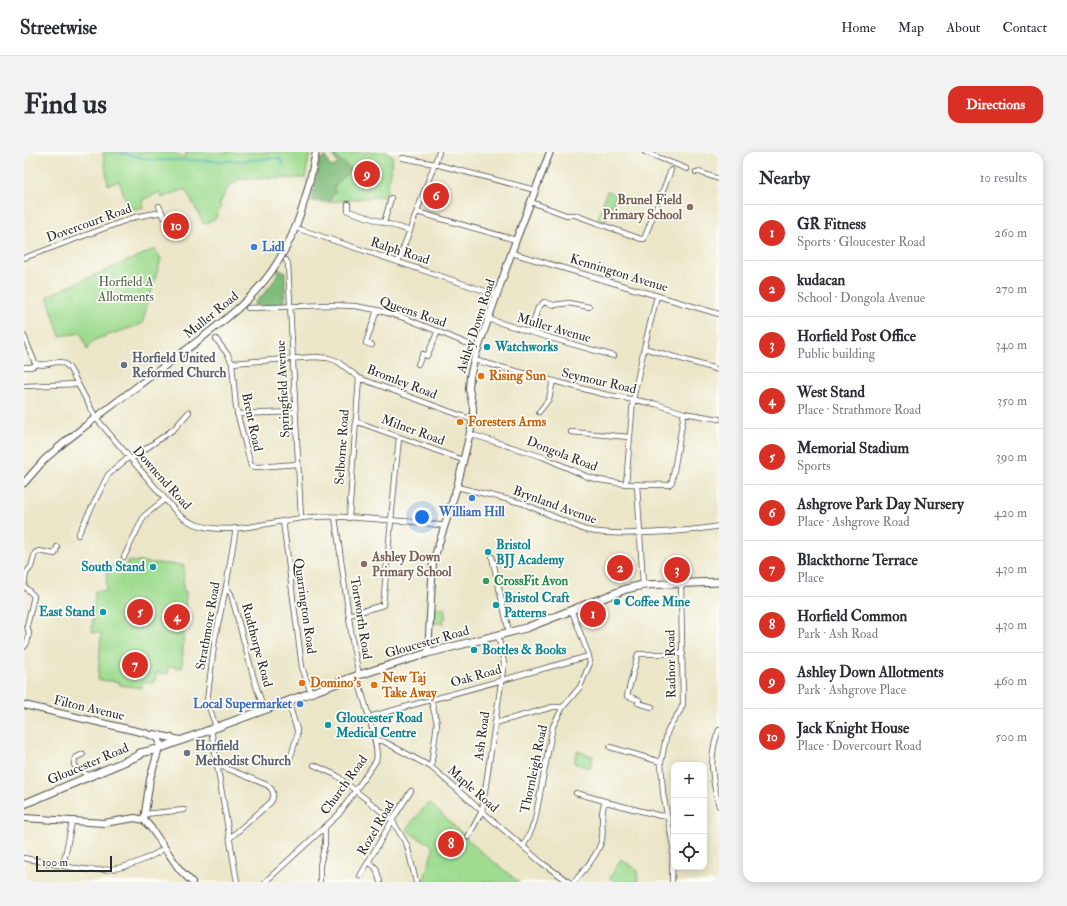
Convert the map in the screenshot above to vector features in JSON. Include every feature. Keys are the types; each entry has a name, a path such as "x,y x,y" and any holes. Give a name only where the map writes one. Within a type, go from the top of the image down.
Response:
{"main road":[{"name":"Muller Road","path":"24,482 45,459 96,418 213,335 258,288 278,263 296,228 310,186 316,152"},
{"name":"Ashley Down Road","path":"428,653 433,562 457,487 473,420 470,376 478,348 516,240 550,152"},
{"name":"Gloucester Road","path":"24,804 140,755 146,755 148,752 288,701 428,653 526,628 572,611 614,593 642,585 719,582"},
{"name":"Filton Avenue","path":"24,705 180,740"},
{"path":"148,734 158,749 150,779 144,817 180,870 192,882"},
{"path":"24,818 104,823 144,817"}],"street":[{"path":"398,262 439,152"},
{"path":"645,152 687,169"},
{"path":"403,158 434,164 535,190"},
{"path":"531,202 566,215 575,215 644,239 671,170"},
{"path":"696,172 719,179"},
{"path":"384,223 390,198"},
{"path":"348,204 348,211 410,231"},
{"path":"159,206 164,217"},
{"name":"Dovercourt Road","path":"24,258 135,217 162,212"},
{"path":"417,212 516,240"},
{"name":"Ralph Road","path":"296,228 497,294"},
{"name":"Kennington Avenue","path":"512,253 719,314"},
{"name":"Springfield Avenue","path":"286,260 288,264 301,518"},
{"path":"626,484 633,400 657,296"},
{"path":"530,332 538,308 544,302 554,304 569,303 589,308"},
{"name":"Queens Road","path":"248,308 328,305 355,306 377,310 405,318 478,348"},
{"path":"372,345 366,343 377,310"},
{"name":"Muller Avenue","path":"488,319 614,356"},
{"path":"418,364 423,354 428,356 438,331"},
{"name":"Brent Road","path":"213,335 232,363 237,414 252,466 298,464"},
{"path":"24,336 33,361 38,364"},
{"path":"644,348 719,370"},
{"name":"Bromley Road","path":"232,363 314,357 328,358 337,361 359,378 473,420"},
{"name":"Seymour Road","path":"474,360 554,381 656,404 684,413 719,419"},
{"name":"Downend Road","path":"38,364 63,362 70,369 96,418 177,513 189,522 208,528 236,528 313,516 418,521 444,526"},
{"path":"24,367 31,367 38,364"},
{"name":"Selborne Road","path":"349,518 359,378"},
{"path":"539,412 549,399 554,381"},
{"path":"24,386 78,384"},
{"path":"78,535 108,475 130,458 174,429 189,412"},
{"path":"237,414 295,412"},
{"name":"Dongola Road","path":"470,434 543,457 588,477 599,480 626,484 669,485 671,484 684,413"},
{"name":"Milner Road","path":"355,421 463,460"},
{"path":"571,432 629,437"},
{"path":"349,615 383,605 399,437"},
{"path":"637,484 642,585"},
{"name":"Brynland Avenue","path":"457,487 522,503 585,530 610,534 685,532 719,526"},
{"path":"124,557 144,516 165,499"},
{"name":"Tortworth Road","path":"335,517 358,676"},
{"name":"Quarrington Road","path":"283,521 302,667 312,693"},
{"name":"Strathmore Road","path":"236,528 226,587 215,638 207,701 214,728 217,768 238,882"},
{"path":"24,648 30,633 28,626 34,596 24,586 26,573 31,567 35,553 39,551 55,554 57,547"},
{"path":"492,557 509,632"},
{"name":"Radnor Road","path":"672,882 673,846 663,793 661,762 667,733 683,704 681,583"},
{"name":"Rudthorpe Road","path":"226,587 231,594 264,710"},
{"path":"572,611 589,656"},
{"name":"Ash Road","path":"468,837 482,811 495,724 503,659 498,635"},
{"path":"652,707 638,703 639,700 627,696 638,654 683,654"},
{"name":"Oak Road","path":"368,717 589,656"},
{"name":"Thornleigh Road","path":"523,847 530,836 535,820 551,733 563,707 580,687 590,662 589,656"},
{"name":"Church Road","path":"265,882 339,814 376,761 378,754 358,676"},
{"path":"431,700 437,723 431,767"},
{"path":"288,701 297,730 297,736 291,756"},
{"path":"495,724 553,707 563,707"},
{"path":"719,730 713,747 711,762 712,779 719,806"},
{"name":"Maple Road","path":"375,740 383,741 431,767 542,863 568,882"},
{"path":"610,747 661,762"},
{"path":"83,754 75,758 74,764 90,776"},
{"path":"314,765 336,775 392,820 407,845 416,882"},
{"path":"217,768 223,767 268,784 273,790 274,794 271,802 230,838"},
{"name":"Rozel Road","path":"360,876 392,820 411,791"},
{"path":"576,793 657,815 667,815"},
{"path":"574,882 589,864 600,846 602,839 603,807 606,802 609,802"},
{"path":"144,817 184,810"},
{"path":"63,866 72,822"},
{"path":"320,881 320,865 325,844 325,828"},
{"path":"24,858 92,870 117,869 143,861 165,848"},
{"path":"369,862 376,868 380,882"}],"green space":[{"path":"103,152 171,152 185,158 186,152 310,152 305,178 239,179 228,187 219,205 221,206 215,219 204,224 185,189 162,198 160,192 142,200 144,207 129,210 119,181 108,185"},
{"path":"329,152 387,152 393,156 386,196 330,202 334,187 351,169"},
{"path":"325,156 330,167 338,165 334,157 335,156 351,169 334,187 335,193 331,197 330,202 312,201 320,158 323,159"},
{"path":"607,191 616,195 606,222 598,219 598,217"},
{"name":"Horfield A Allotments","path":"155,249 161,259 142,324 97,339 91,343 87,350 81,333 60,336 47,296"},
{"path":"280,269 285,272 285,303 255,306 254,303 269,288"},
{"path":"127,561 184,565 183,590 186,591 182,668 168,666 168,674 156,673 156,680 153,680 153,683 143,682 142,688 120,685 120,682 98,680 101,633 92,632 95,591 106,591 107,568 110,566 127,566"},
{"path":"434,607 444,608 446,618 443,619 444,623 433,623"},
{"path":"577,751 593,756 590,768 574,763"},
{"path":"429,802 479,850 519,882 423,882 433,850 431,844 416,837 406,829"},
{"path":"621,859 637,870 638,882 616,882 610,878"}],"waterway":[{"path":"117,152 152,160 236,161 279,158 284,166"}],"place":[{"name":"Ashley Down Allotments","path":"367,174"},
{"name":"Ashgrove Park Day Nursery","path":"436,196"},
{"name":"Brunel Field Primary School","path":"690,207"},
{"name":"Jack Knight House","path":"176,226"},
{"name":"Lidl","path":"254,247"},
{"name":"Watchworks","path":"487,347"},
{"name":"Horfield United Reformed Church","path":"124,365"},
{"name":"Rising Sun","path":"481,376"},
{"name":"Foresters Arms","path":"460,422"},
{"name":"William Hill","path":"472,498"},
{"name":"Bristol BJJ Academy","path":"488,552"},
{"name":"Ashley Down Primary School","path":"364,564"},
{"name":"South Stand","path":"153,567"},
{"name":"kudacan","path":"620,568"},
{"name":"Horfield Post Office","path":"677,570"},
{"name":"CrossFit Avon","path":"486,581"},
{"name":"Coffee Mine","path":"617,602"},
{"name":"Bristol Craft Patterns","path":"496,605"},
{"name":"East Stand","path":"103,612"},
{"name":"Memorial Stadium","path":"140,612"},
{"name":"GR Fitness","path":"593,614"},
{"name":"West Stand","path":"177,617"},
{"name":"Bottles & Books","path":"474,650"},
{"name":"Blackthorne Terrace","path":"135,665"},
{"name":"Domino's","path":"302,683"},
{"name":"New Taj Take Away","path":"374,685"},
{"name":"Local Supermarket","path":"300,704"},
{"name":"Gloucester Road Medical Centre","path":"328,725"},
{"name":"Horfield Methodist Church","path":"187,753"},
{"name":"Horfield Common","path":"451,844"}]}
